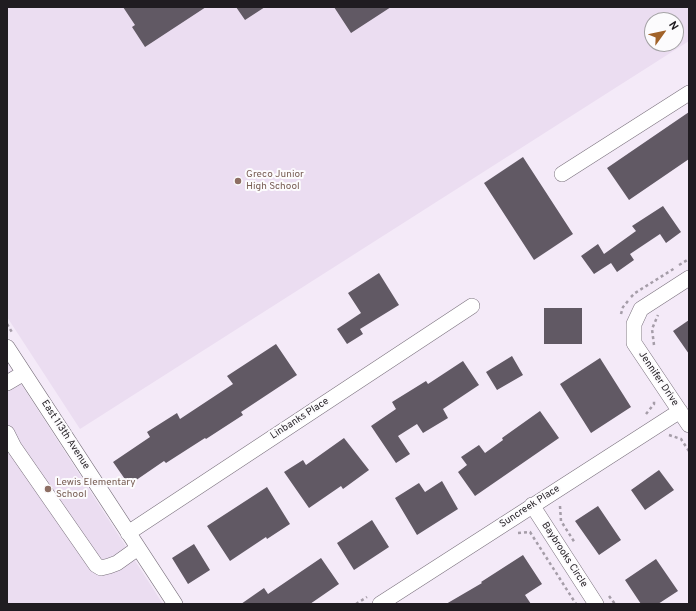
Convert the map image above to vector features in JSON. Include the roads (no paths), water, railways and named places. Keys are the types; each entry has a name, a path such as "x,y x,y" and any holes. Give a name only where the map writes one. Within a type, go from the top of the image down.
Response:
{"street":[{"path":"562,174 689,93"},
{"name":"Jennifer Drive","path":"680,412 634,343 634,324 641,308 689,278"},
{"name":"Linbanks Place","path":"128,532 472,306"},
{"name":"East 113th Avenue","path":"7,347 175,604"},
{"path":"7,383 24,373"},
{"path":"680,412 689,425"},
{"name":"Suncreek Place","path":"379,601 680,412"},
{"path":"7,433 14,447 96,565 101,568 109,566 138,548"},
{"name":"Baybrooks Circle","path":"532,505 596,604"}],"place":[{"name":"Greco Junior High School","path":"238,181"},
{"name":"Lewis Elementary School","path":"48,489"}]}
